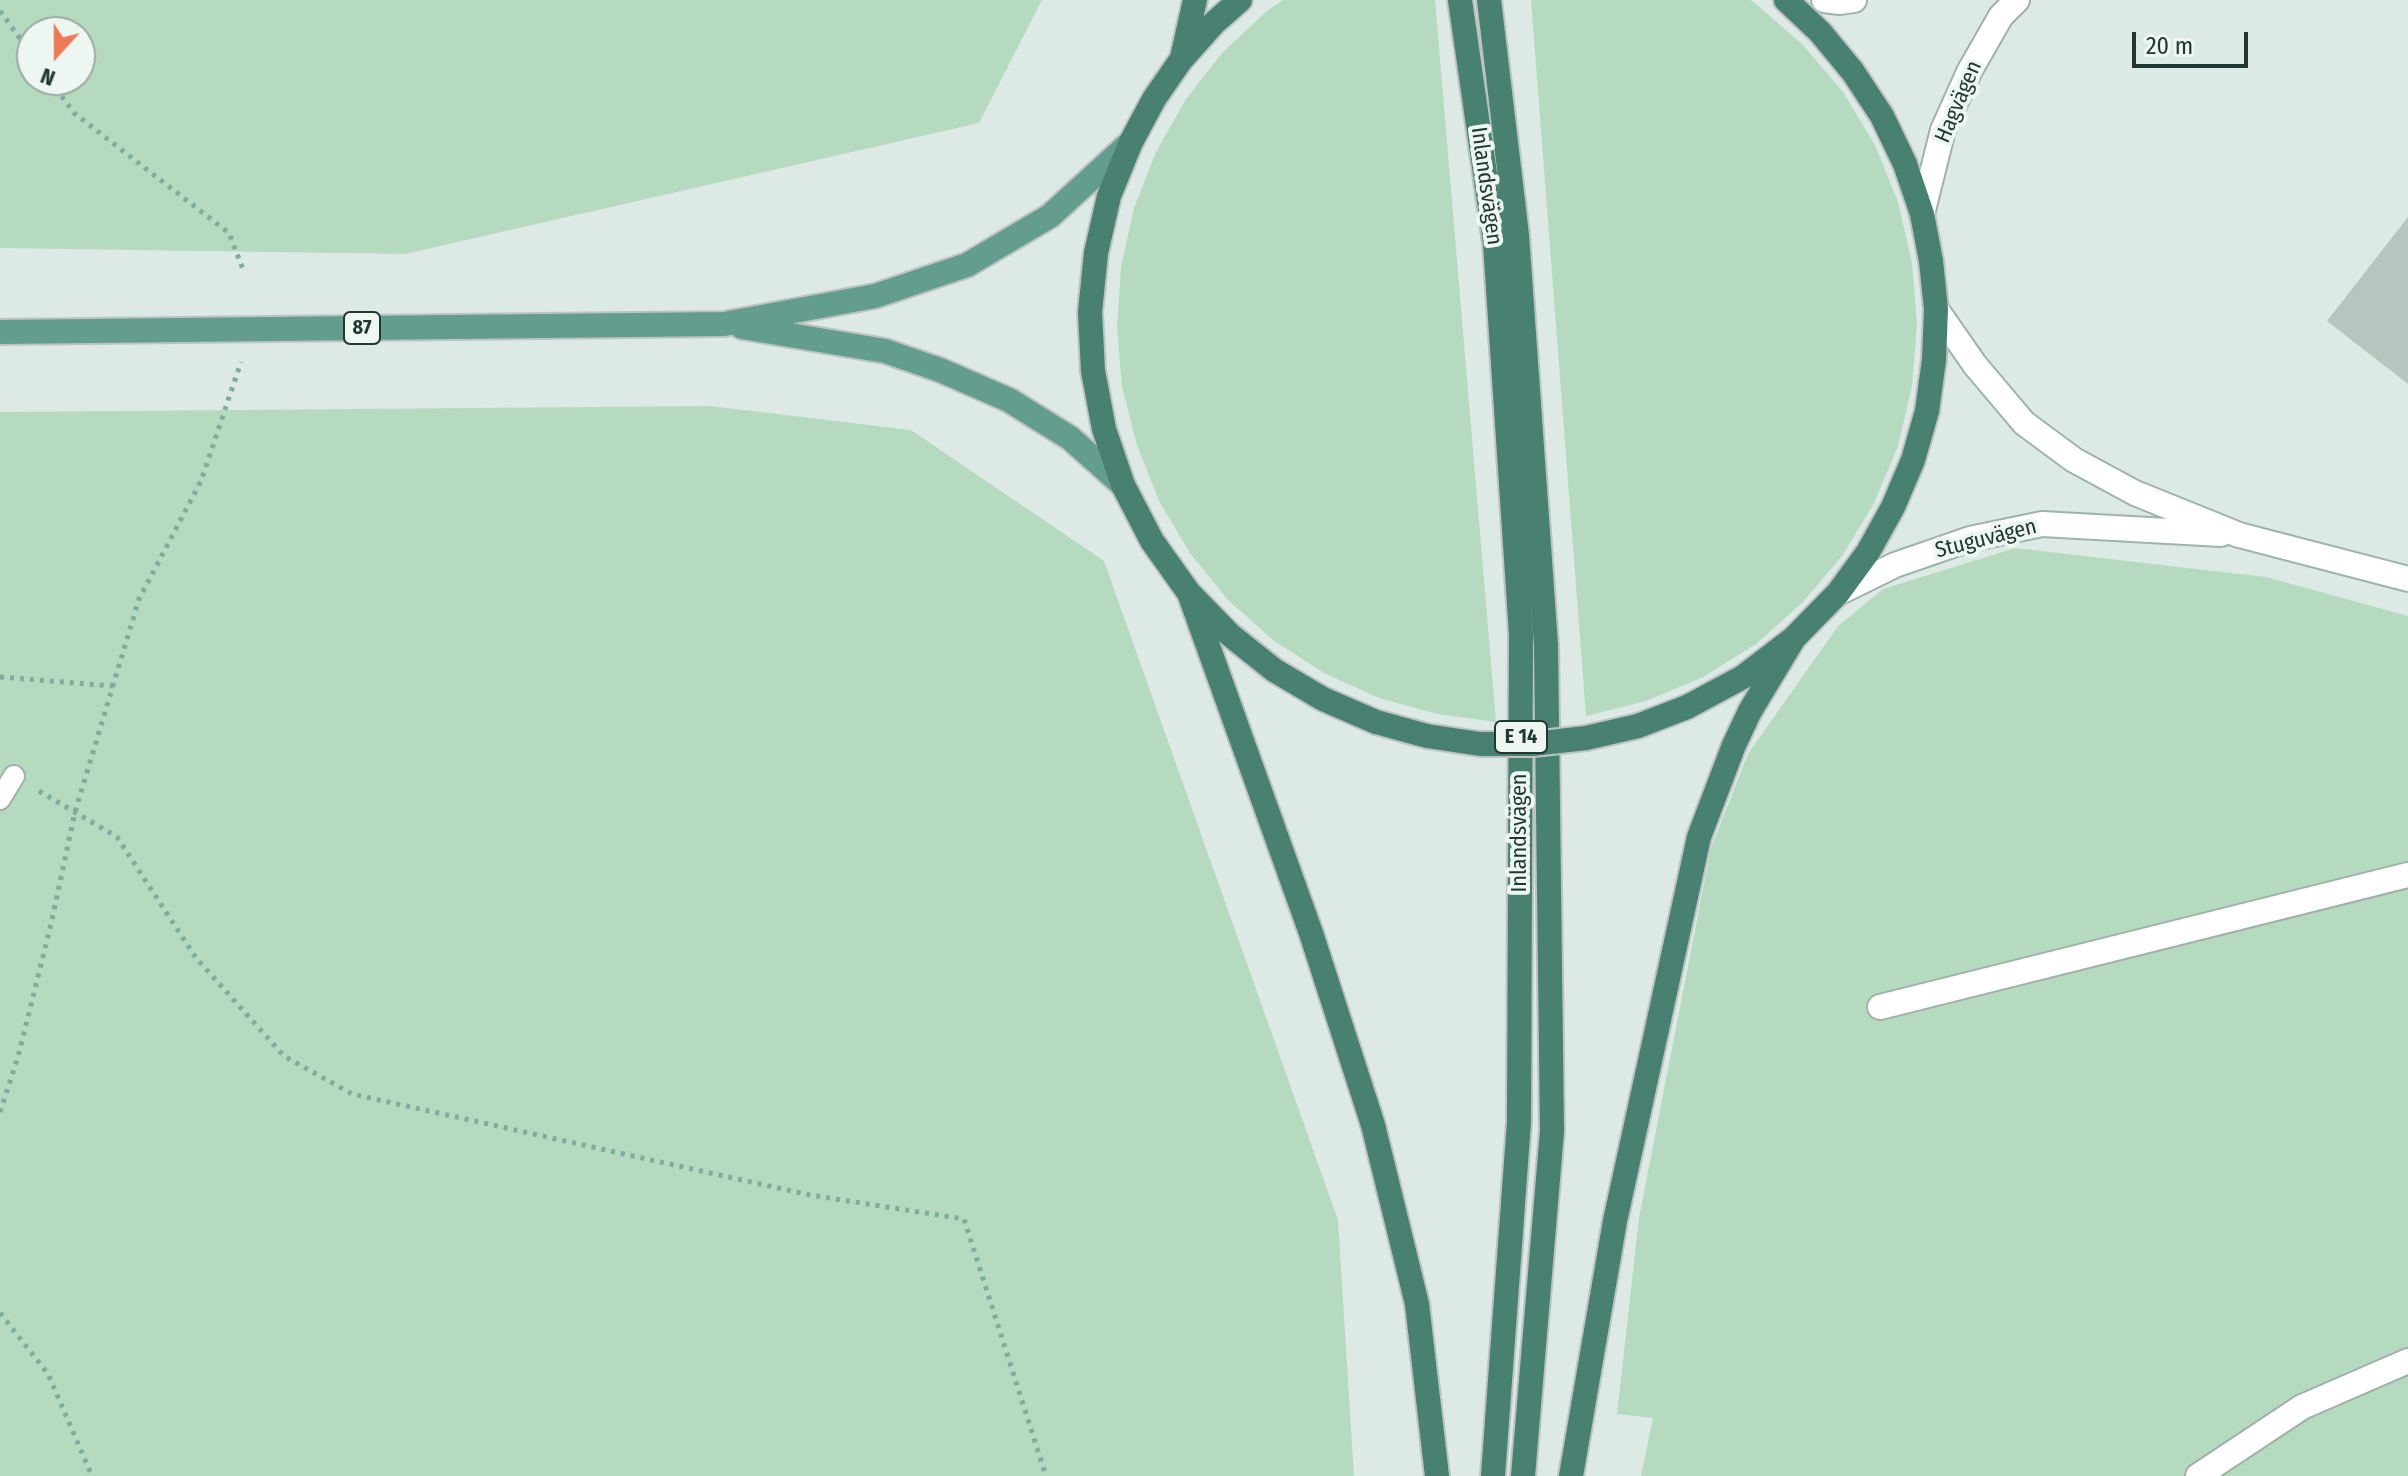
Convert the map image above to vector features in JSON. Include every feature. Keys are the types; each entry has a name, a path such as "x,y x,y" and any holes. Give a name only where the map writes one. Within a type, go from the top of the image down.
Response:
{"highway":[{"path":"1181,60 1195,0"},
{"path":"1240,0 1214,23 1181,60 1154,99 1131,142 1109,196 1096,253 1090,312 1093,371 1104,429 1123,485 1152,541 1189,593 1229,634 1274,670 1323,699 1376,722 1427,736 1480,744 1533,744 1638,726 1687,707 1743,677 1794,638 1838,593 1887,519 1913,460 1927,411 1934,360 1936,309 1922,214 1905,164 1882,116 1845,62 1820,32 1786,0"},
{"name":"Inlandsvägen","path":"1460,0 1495,243 1521,634 1519,1122 1493,1476"},
{"name":"Inlandsvägen","path":"1489,0 1517,235 1546,645 1552,1131 1523,1476"},
{"path":"1189,593 1311,933 1373,1125 1417,1304 1437,1476"},
{"path":"1571,1476 1615,1221 1699,837 1750,711 1794,638"}],"main road":[{"path":"724,324 875,296 967,265 1050,216 1131,142"},
{"path":"724,324 885,351 940,370 1009,400 1058,430 1123,485"},
{"name":"87","path":"0,332 724,324"}],"street":[{"path":"1824,0 1854,0"},
{"name":"Hagvägen","path":"1922,214 1943,130 1969,72 2001,16 2017,0"},
{"name":"Stuguvägen","path":"1936,309 1975,365 2024,423 2074,460 2135,493 2239,535 2408,579"},
{"name":"Stuguvägen","path":"1838,593 1925,554 1970,539 2042,524 2239,535"},
{"path":"1880,1007 2408,875"},
{"path":"2198,1476 2302,1407 2408,1361"}],"lane":[{"path":"0,799 14,776"}],"path":[{"path":"0,11 16,33"},
{"path":"62,96 74,113 229,233 244,272"},
{"path":"0,1112 18,1057 75,812 139,599 201,481 244,353"},
{"path":"0,677 113,686"},
{"path":"14,776 117,837 196,958 284,1056 352,1094 810,1195 964,1219 1046,1476"},
{"path":"0,1313 48,1374 92,1476"}],"green space":[{"path":"0,0 1042,0 979,123 405,254 0,248"},
{"path":"1283,0 1435,0 1496,722 1437,714 1379,698 1324,673 1273,640 1228,600 1190,553 1159,501 1137,445 1122,387 1117,327 1121,267 1134,208 1156,152 1186,99 1223,52"},
{"path":"1531,0 1750,0 1756,4 1803,45 1843,92 1875,145 1898,202 1912,263 1917,324 1912,386 1898,446 1874,503 1842,556 1802,603 1756,644 1703,677 1646,701 1586,716"},
{"path":"710,406 911,430 1104,561 1338,1220 1354,1476 0,1476 0,412"},
{"path":"2015,548 2266,577 2408,616 2408,1476 1641,1476 1653,1418 1617,1414 1639,1218 1711,848 1748,754 1838,626 1883,589"}],"building":[{"path":"2408,217 2408,384 2327,321"}]}
